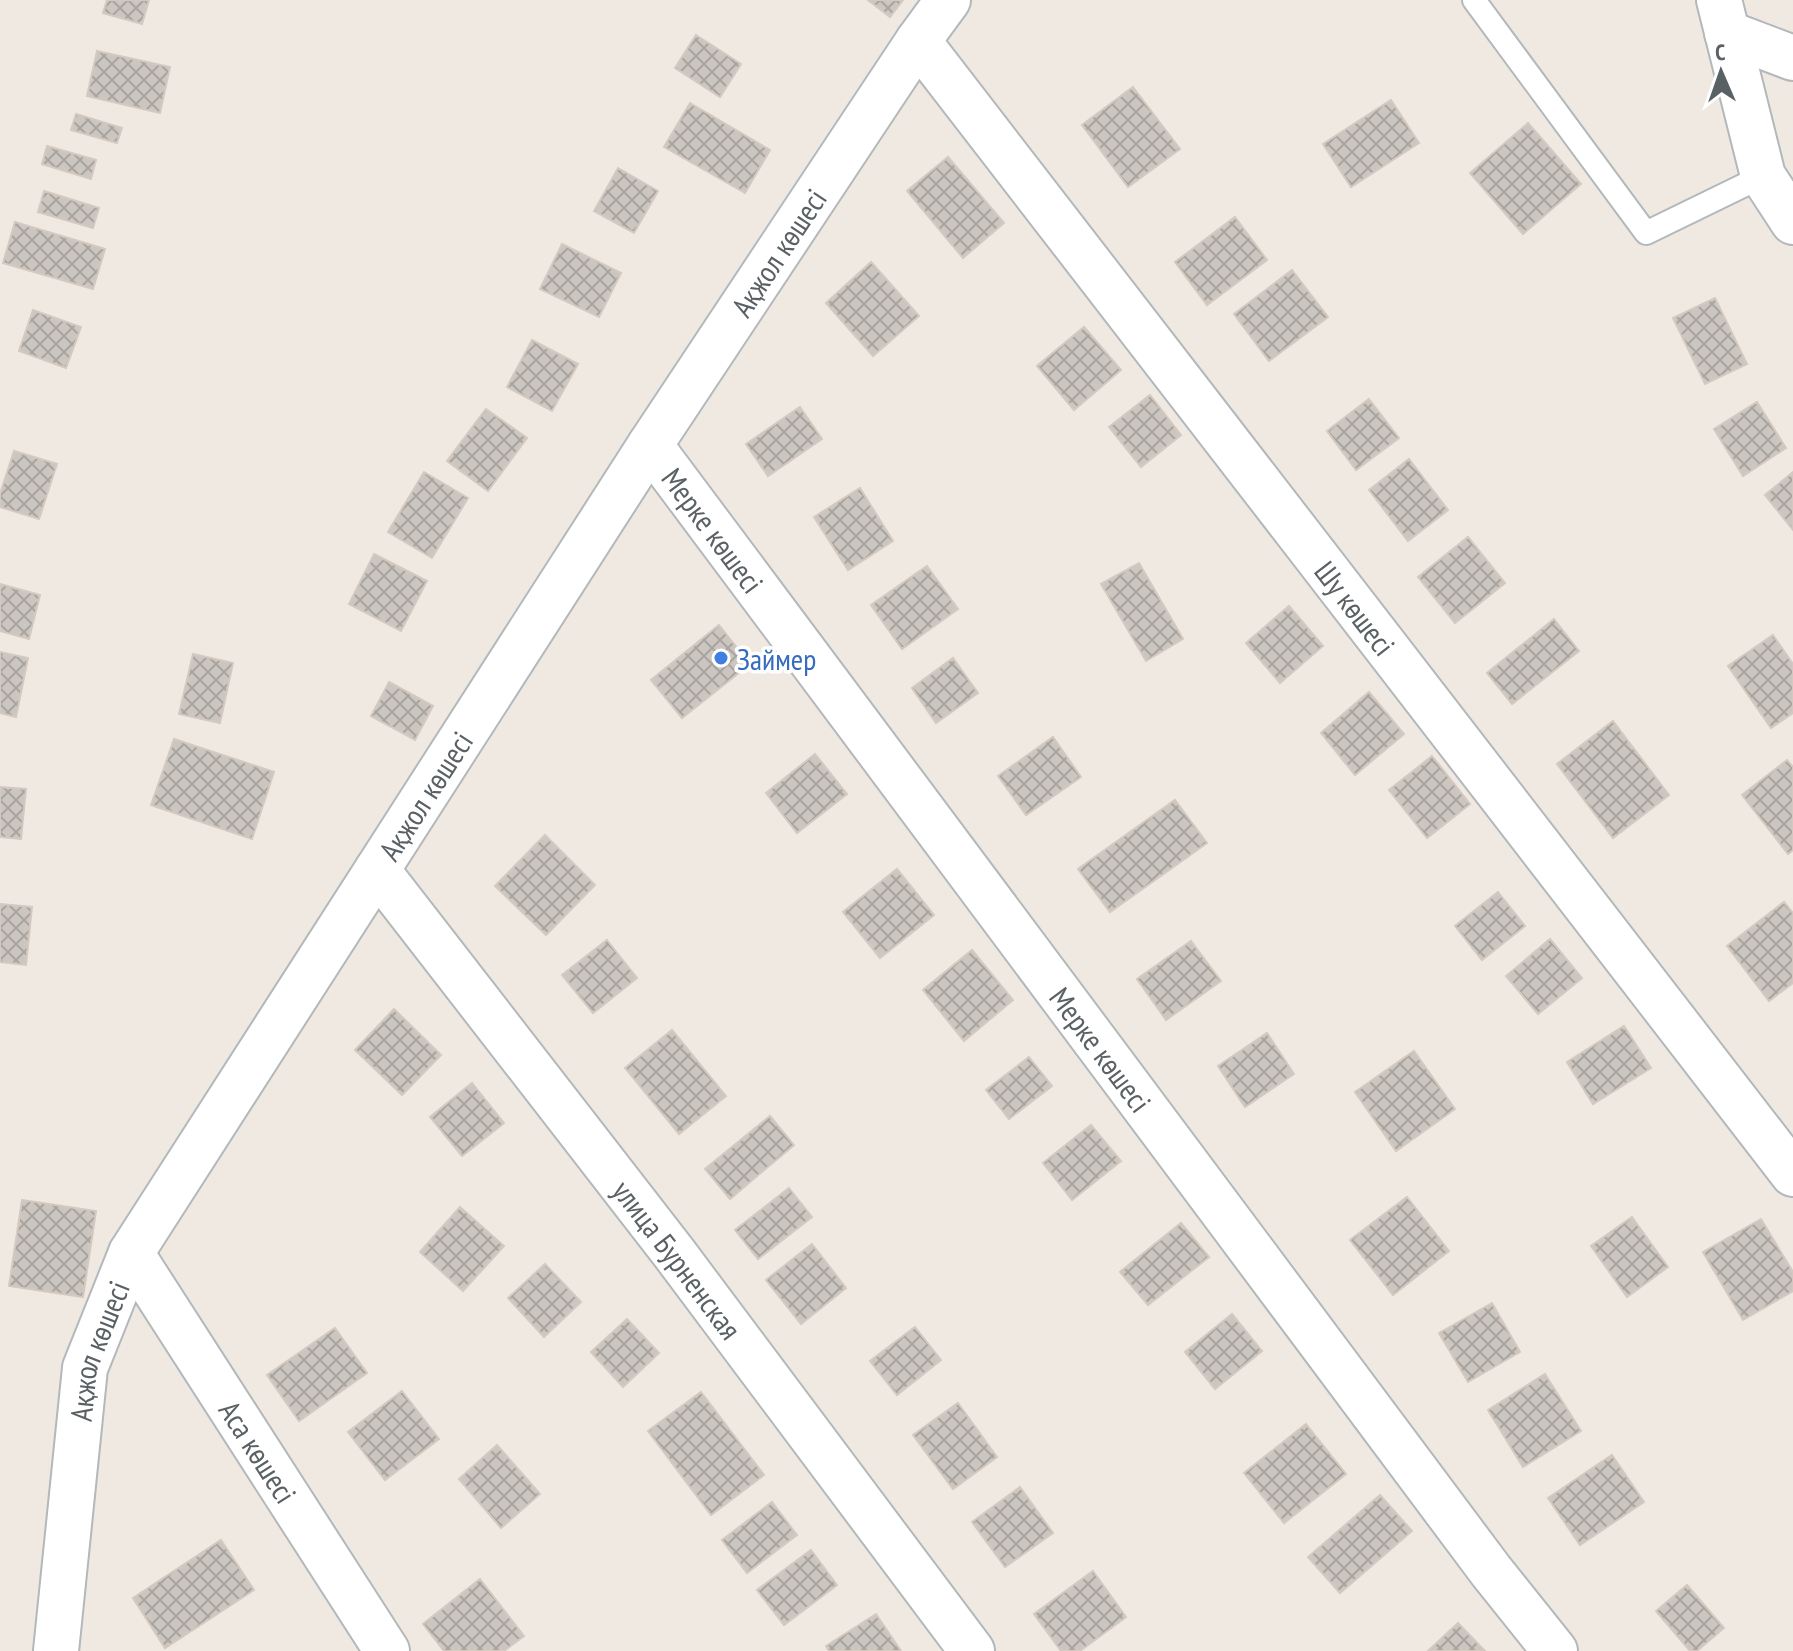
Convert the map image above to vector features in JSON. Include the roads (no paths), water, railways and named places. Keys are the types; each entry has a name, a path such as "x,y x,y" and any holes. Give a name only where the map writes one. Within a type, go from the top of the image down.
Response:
{"street":[{"name":"Ақжол көшесі","path":"56,1651 85,1368 131,1253 650,445 948,0"},
{"path":"1723,16 1763,176 1793,222"},
{"path":"1723,16 1793,58"},
{"name":"Шу көшесі","path":"918,41 1793,1174"},
{"name":"Мерке көшесі","path":"650,445 1491,1571 1555,1651"},
{"name":"улица Бурненская","path":"377,870 674,1253 972,1651"},
{"name":"Аса көшесі","path":"131,1253 387,1651"}],"lane":[{"path":"1474,0 1646,233 1763,176"}],"place":[{"name":"Займер","path":"721,658"}]}
